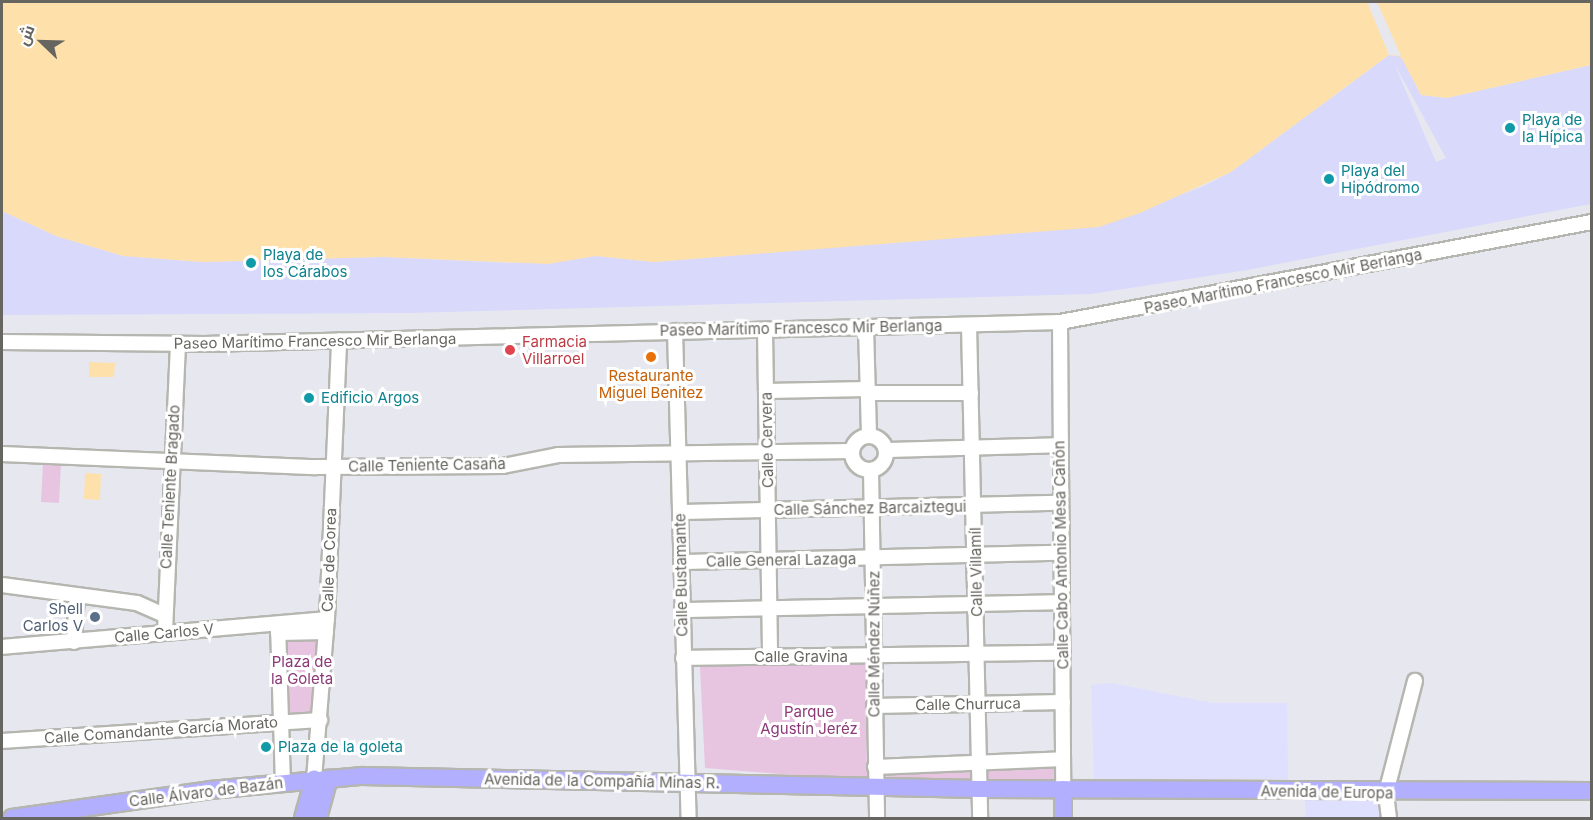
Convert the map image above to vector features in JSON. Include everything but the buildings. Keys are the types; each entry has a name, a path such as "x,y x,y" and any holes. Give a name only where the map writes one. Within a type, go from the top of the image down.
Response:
{"main road":[{"name":"Avenida de la Compañía Minas R.","path":"321,778 980,789"},
{"name":"Calle Álvaro de Bazán","path":"12,819 321,778"},
{"path":"303,819 321,778"},
{"path":"318,819 321,778"},
{"name":"Avenida de Europa","path":"980,789 1386,793 1592,791"},
{"path":"1063,789 1063,819"}],"street":[{"name":"Paseo Marítimo Francesco Mir Berlanga","path":"2,342 178,344 1060,322 1592,222"},
{"name":"Calle Cabo Antonio Mesa Cañón","path":"1060,322 1063,789"},
{"name":"Calle Villamíl","path":"969,325 975,505 980,819"},
{"path":"866,327 869,436"},
{"name":"Calle Bustamante","path":"675,331 689,819"},
{"name":"Calle Cervera","path":"765,331 770,657"},
{"name":"Calle de Corea","path":"321,778 320,720 339,340"},
{"name":"Calle Teniente Bragado","path":"165,631 178,344"},
{"path":"766,391 971,393"},
{"path":"869,436 882,441 886,450 883,463 871,470 857,465 852,451 859,439 869,436"},
{"path":"886,450 1060,446"},
{"name":"Calle Teniente Casaña","path":"2,454 333,467 503,466 558,455 768,454 852,451"},
{"name":"Calle Méndez Núñez","path":"871,470 877,819"},
{"name":"Calle Sánchez Barcaiztegui","path":"680,512 1061,503"},
{"name":"Calle General Lazaga","path":"681,561 1061,552"},
{"path":"2,585 137,603 164,615"},
{"path":"74,642 77,596"},
{"path":"682,609 1062,602"},
{"name":"Calle Carlos V","path":"2,646 74,642 165,631 278,629 326,625"},
{"path":"278,629 283,782"},
{"name":"Calle Gravina","path":"683,658 977,657 1062,653"},
{"path":"1389,819 1386,793 1415,681"},
{"name":"Calle Churruca","path":"874,706 1063,702"},
{"name":"Calle Comandante García Morato","path":"2,741 320,720"},
{"path":"875,767 1063,759"}],"shaded area":[{"path":"2,2 1591,2 1591,65 1447,98 1421,95 1401,57 1389,55 1231,172 1140,213 1099,227 654,262 596,256 548,264 383,257 203,262 123,256 56,236 2,211"},
{"path":"89,362 115,363 114,377 89,377"},
{"path":"85,473 101,474 100,500 84,499"},
{"path":"1111,683 1213,703 1287,703 1288,779 1094,779 1091,685"},
{"path":"1305,800 1382,800 1382,818 1306,818"}],"green space":[{"path":"43,463 61,464 59,503 41,502"},
{"name":"Plaza de la Goleta","path":"323,634 318,719 285,718 281,636"},
{"name":"Parque Agustín Jeréz","path":"865,660 867,781 705,768 700,667"},
{"path":"1058,768 1058,780 986,780 986,769"},
{"path":"974,769 974,781 887,780 887,771"}],"sand":[{"path":"1389,55 1401,56 1421,95 1447,98 1591,65 1591,204 1247,270 1091,294 408,313 2,315 2,211 56,236 123,256 203,262 383,257 511,263 596,256 654,262 943,238 1180,195 1231,172","holes":["1394,63 1446,158 1436,162"]}],"pier":[{"path":"1367,2 1377,2 1401,56 1389,55"}],"place":[{"name":"Playa de la Hípica","path":"1510,128"},
{"name":"Playa del Hipódromo","path":"1329,179"},
{"name":"Playa de los Cárabos","path":"251,263"},
{"name":"Farmacia Villarroel","path":"510,350"},
{"name":"Restaurante Miguel Benitez","path":"651,357"},
{"name":"Edificio Argos","path":"309,398"},
{"name":"Shell Carlos V","path":"95,617"},
{"name":"Plaza de la goleta","path":"266,747"}]}
